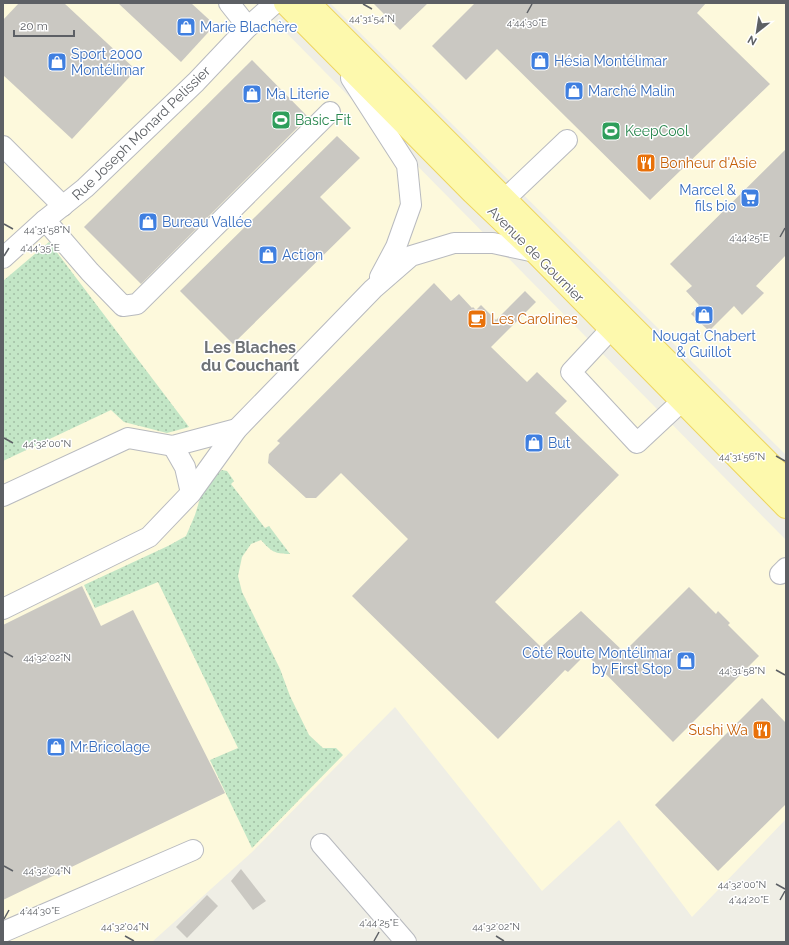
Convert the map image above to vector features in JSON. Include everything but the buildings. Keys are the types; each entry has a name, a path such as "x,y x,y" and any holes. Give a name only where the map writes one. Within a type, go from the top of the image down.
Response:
{"main road":[{"name":"Avenue de Gournier","path":"284,3 472,192 535,252 786,507"},
{"name":"Avenue de Gournier","path":"309,3 786,480"}],"street":[{"path":"229,3 248,27"},
{"name":"Rue Joseph Monard Pelissier","path":"3,258 45,220 85,188 196,82 248,27 275,3"},
{"path":"337,56 407,165 411,205 396,247 373,289"},
{"path":"45,220 90,272 123,306 137,304 330,112"},
{"path":"505,199 567,140"},
{"path":"3,146 63,206"},
{"path":"3,609 149,537 191,493 236,430 373,289 411,256 454,243 493,243 535,252"},
{"path":"612,330 571,372 637,443 682,401"},
{"path":"3,496 128,438 173,446 236,430"},
{"path":"173,446 185,467 191,493"},
{"path":"320,844 406,942"},
{"path":"3,932 193,850"}],"shaded area":[{"path":"3,3 257,3 786,540 786,819 692,917 619,820 542,891 395,707 251,853 152,942 3,942"},
{"path":"330,3 786,3 786,455"}],"green space":[{"path":"49,242 189,427 167,433 124,422 111,410 3,461 3,281"},
{"path":"222,470 227,471 234,481 231,484 265,528 269,526 290,554 273,551 261,540 251,544 242,557 238,576 242,592 280,669 290,696 309,735 323,748 336,748 343,755 252,848 210,760 238,748 158,582 95,608 84,585 168,546 186,536 195,515 202,492"}],"place":[{"name":"Marie Blachère","path":"186,27"},
{"name":"Hésia Montélimar","path":"540,61"},
{"name":"Sport 2000 Montélimar","path":"57,62"},
{"name":"Marché Malin","path":"574,91"},
{"name":"Ma Literie","path":"252,94"},
{"name":"Basic-Fit","path":"281,120"},
{"name":"KeepCool","path":"611,131"},
{"name":"Bonheur d'Asie","path":"646,163"},
{"name":"Marcel & fils bio","path":"750,198"},
{"name":"Bureau Vallée","path":"148,222"},
{"name":"Action","path":"268,255"},
{"name":"Nougat Chabert & Guillot","path":"704,315"},
{"name":"Les Carolines","path":"477,319"},
{"name":"But","path":"534,443"},
{"name":"Côté Route Montélimar by First Stop","path":"686,661"},
{"name":"Sushi Wa","path":"762,730"},
{"name":"Mr.Bricolage","path":"56,747"}],"district":[{"name":"Les Blaches du Couchant","path":"250,356"}]}
